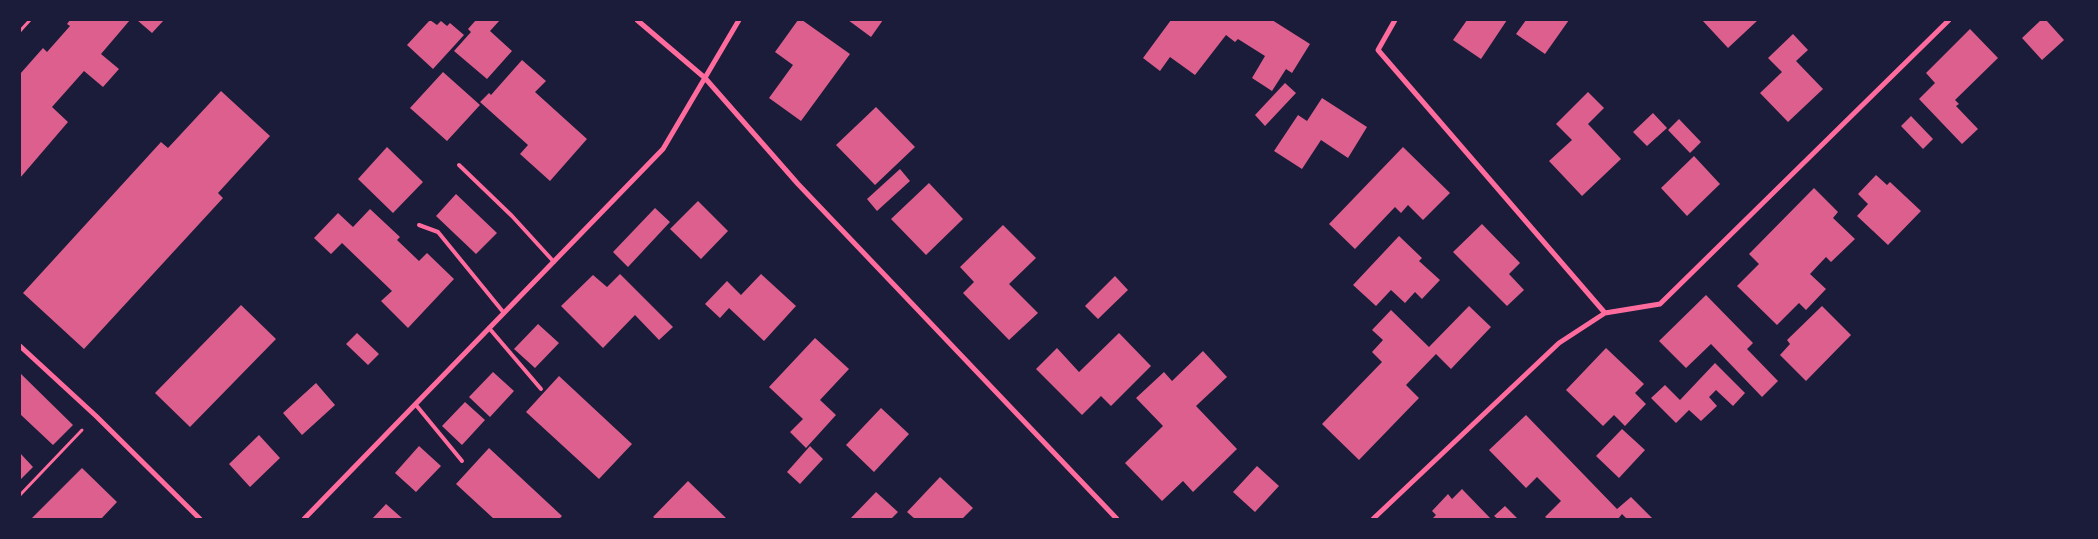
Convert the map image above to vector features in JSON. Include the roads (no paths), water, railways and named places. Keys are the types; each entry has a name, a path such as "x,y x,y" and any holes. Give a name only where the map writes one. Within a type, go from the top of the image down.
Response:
{"street":[{"path":"637,20 705,78 798,184 1117,519"},
{"path":"304,519 663,149 739,20"},
{"path":"1395,20 1378,50 1605,313"},
{"path":"1373,519 1559,343 1605,313 1660,304 1949,20"},
{"path":"20,346 96,416 200,519"}],"lane":[{"path":"459,165 512,216 554,262"},
{"path":"419,225 438,232 504,313"},
{"path":"489,328 541,389"},
{"path":"416,405 462,461"}]}
